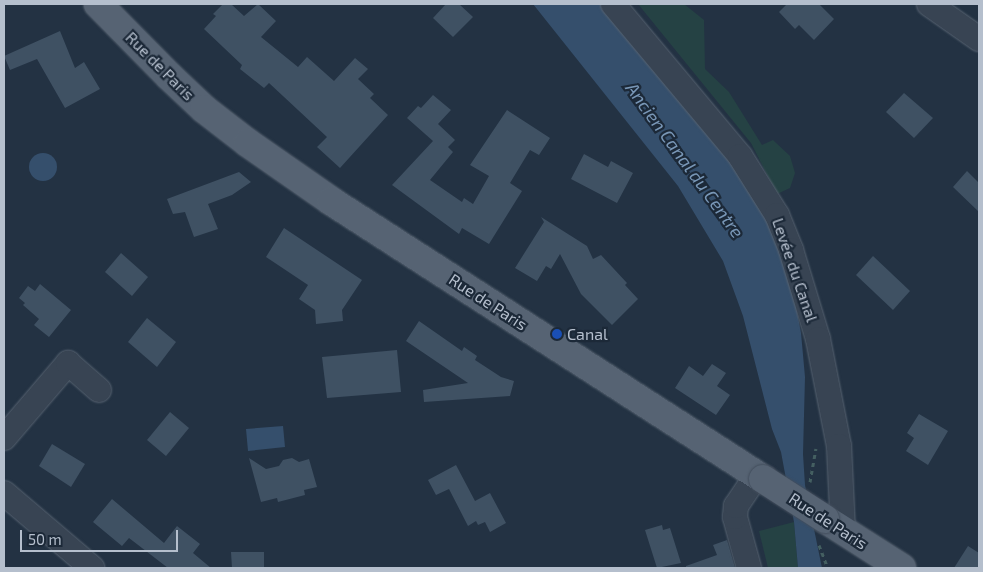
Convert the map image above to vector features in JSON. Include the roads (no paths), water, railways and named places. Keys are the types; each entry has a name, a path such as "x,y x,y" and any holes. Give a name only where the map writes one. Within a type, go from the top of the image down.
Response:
{"main road":[{"name":"Rue de Paris","path":"98,4 204,109 255,148 331,201 834,524 888,564"}],"street":[{"name":"Levée du Canal","path":"613,4 740,156 777,215 791,250 818,340 839,446 834,524"},
{"path":"929,4 979,39"},
{"path":"4,438 68,363 98,390"},
{"path":"749,568 735,517 736,506 760,477"},
{"path":"4,493 78,564"}],"water":[{"name":"Ancien Canal du Centre","path":"533,4 603,4 721,141 770,223 795,301 801,333 805,377 803,454 805,485 822,568 798,568 794,522 781,452 772,429 743,316 723,261 678,186"},
{"path":"43,153 53,157 57,167 53,177 43,181 33,177 29,167 33,157"},
{"path":"283,426 285,447 248,451 246,429"}],"place":[{"name":"Canal","path":"557,334"}]}
